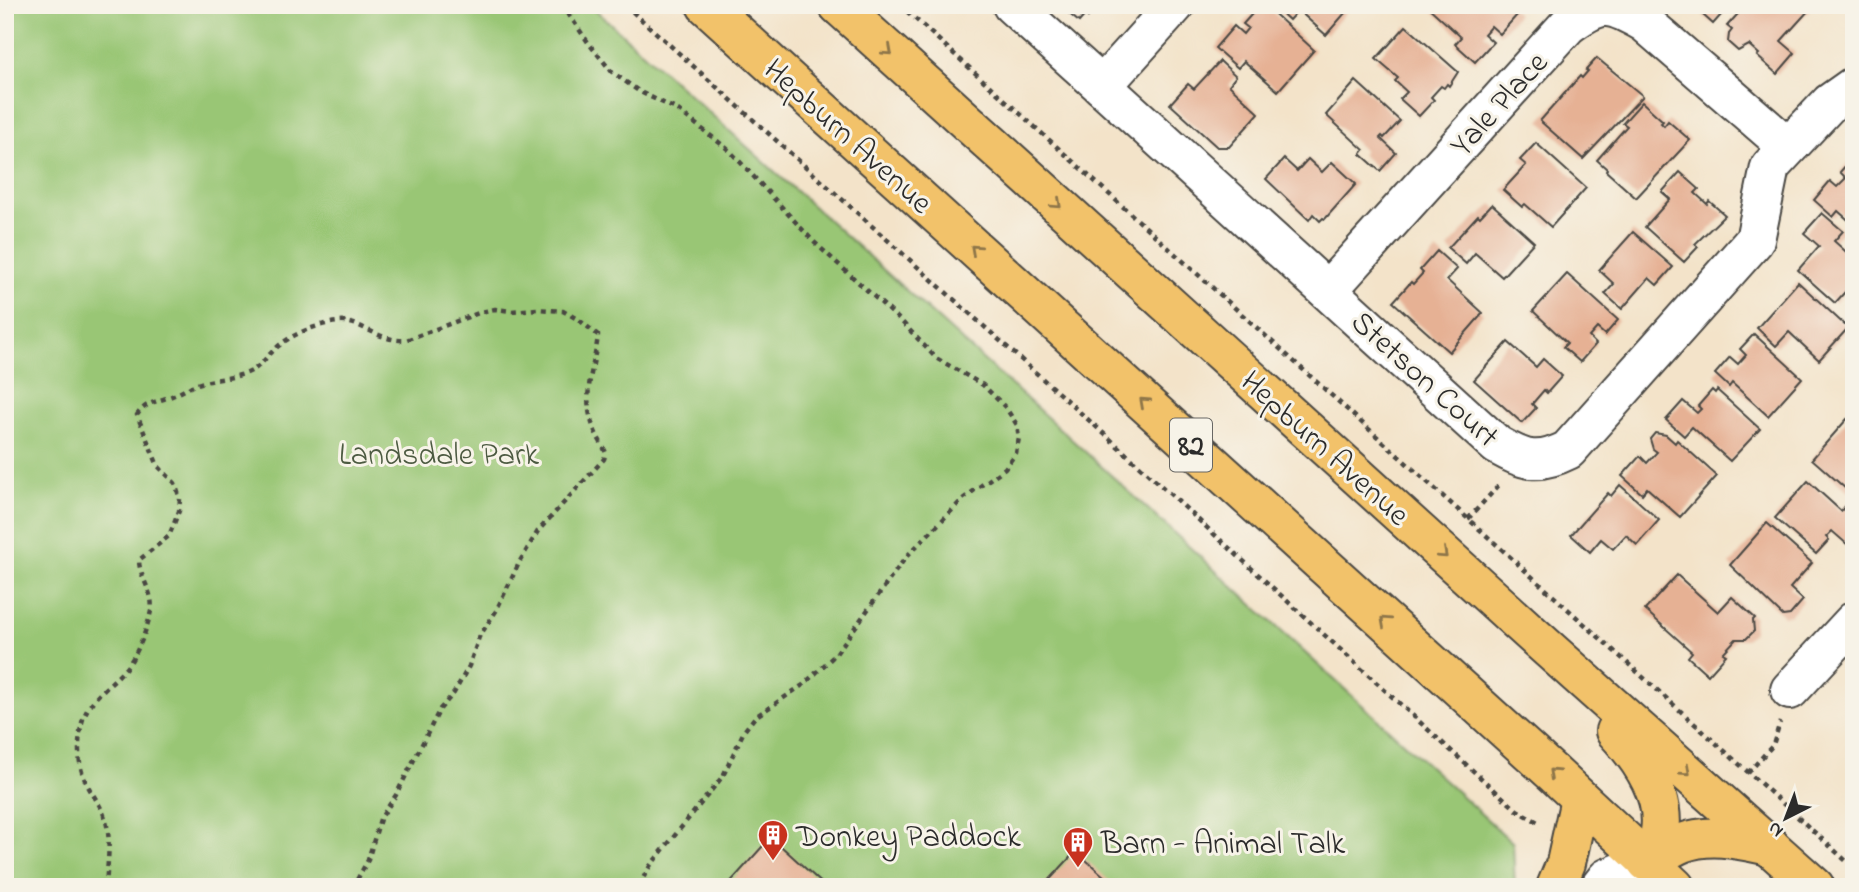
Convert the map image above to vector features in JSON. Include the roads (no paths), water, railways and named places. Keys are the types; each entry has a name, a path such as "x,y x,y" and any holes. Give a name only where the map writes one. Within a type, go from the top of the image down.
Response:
{"main road":[{"name":"Hepburn Avenue","path":"706,5 1580,799 1640,874 1675,887"},
{"name":"Hepburn Avenue","path":"838,5 1815,887"},
{"path":"1534,636 1632,749 1647,773 1661,818 1660,834 1640,874"},
{"path":"1556,887 1570,847 1580,799"},
{"path":"1640,874 1683,843 1730,837 1770,846"}],"street":[{"name":"Stetson Court","path":"1012,5 1497,445 1523,458 1536,461 1568,450 1755,240 1770,167 1830,103 1854,86"},
{"path":"1102,86 1175,5"},
{"name":"Yale Place","path":"1328,290 1568,25 1590,10 1607,6 1645,23 1787,146"},
{"path":"1790,690 1854,621"},
{"path":"1600,887 1607,878 1640,874"}],"place":[{"name":"Donkey Paddock","path":"773,862"},
{"name":"Barn - Animal Talk","path":"1078,869"}],"park label":[{"name":"Landsdale Park","path":"439,453"}]}
